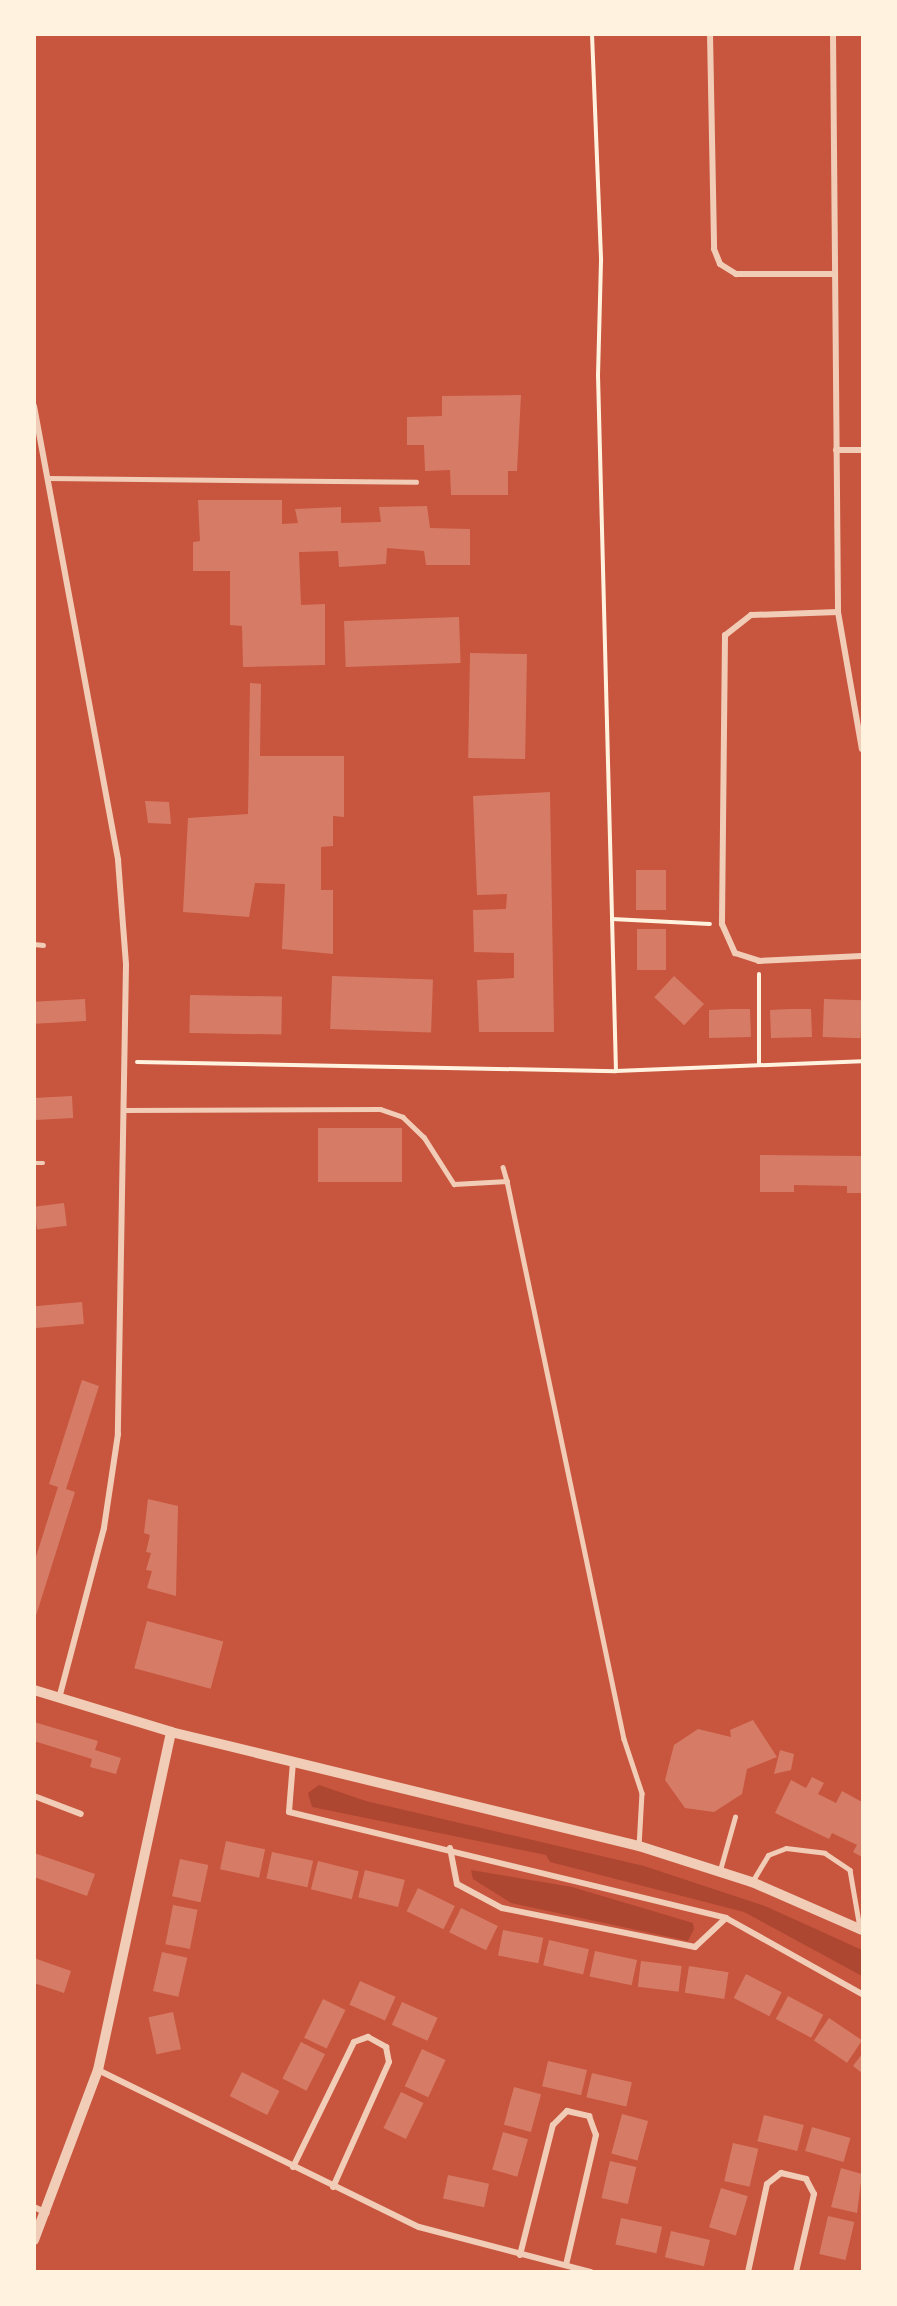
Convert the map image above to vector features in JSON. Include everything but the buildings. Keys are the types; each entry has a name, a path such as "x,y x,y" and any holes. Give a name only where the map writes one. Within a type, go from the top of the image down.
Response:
{"street":[{"path":"710,34 714,249 720,264 736,274 832,274"},
{"path":"833,34 832,274 838,612 862,749"},
{"path":"34,406 118,860 126,965 118,1434 104,1528 59,1698"},
{"path":"836,450 862,450"},
{"path":"838,612 751,615 724,635 722,924 735,953 759,961 862,956"},
{"path":"34,1690 171,1732 639,1846 752,1882 861,1930"},
{"path":"34,2240 47,2213 98,2070 171,1732"},
{"path":"293,1762 289,1812 450,1848 726,1918 862,1994"},
{"path":"34,1796 81,1814"},
{"path":"450,1848 457,1884 502,1908 695,1947 726,1918"},
{"path":"293,2167 354,2043 368,2037 386,2047 389,2062 333,2187"},
{"path":"98,2070 333,2187 419,2227 520,2255 591,2271"},
{"path":"520,2255 553,2125 567,2111 589,2116 596,2135 566,2265"},
{"path":"748,2271 767,2184 781,2173 806,2179 814,2194 796,2271"},
{"path":"34,2207 47,2213"}],"lane":[{"path":"48,478 416,482"},
{"path":"34,944 43,945"},
{"path":"123,1110 380,1109 403,1117 424,1137 454,1184 507,1181"},
{"path":"34,1163 43,1162"},
{"path":"503,1167 624,1739 642,1793 639,1846"},
{"path":"720,1870 735,1817"},
{"path":"752,1882 768,1855 786,1848 825,1853 850,1870 861,1930"}],"path":[{"path":"592,34 602,261 598,375 616,1071"},
{"path":"612,919 722,924"},
{"path":"759,961 759,1065"},
{"path":"124,1061 616,1071 862,1061"}],"shaded area":[{"path":"319,1785 366,1801 644,1866 765,1906 862,1950 862,1976 744,1912 550,1862 546,1855 312,1807 308,1793"},
{"path":"471,1870 572,1887 693,1923 694,1929 688,1941 511,1903 473,1879"}]}
